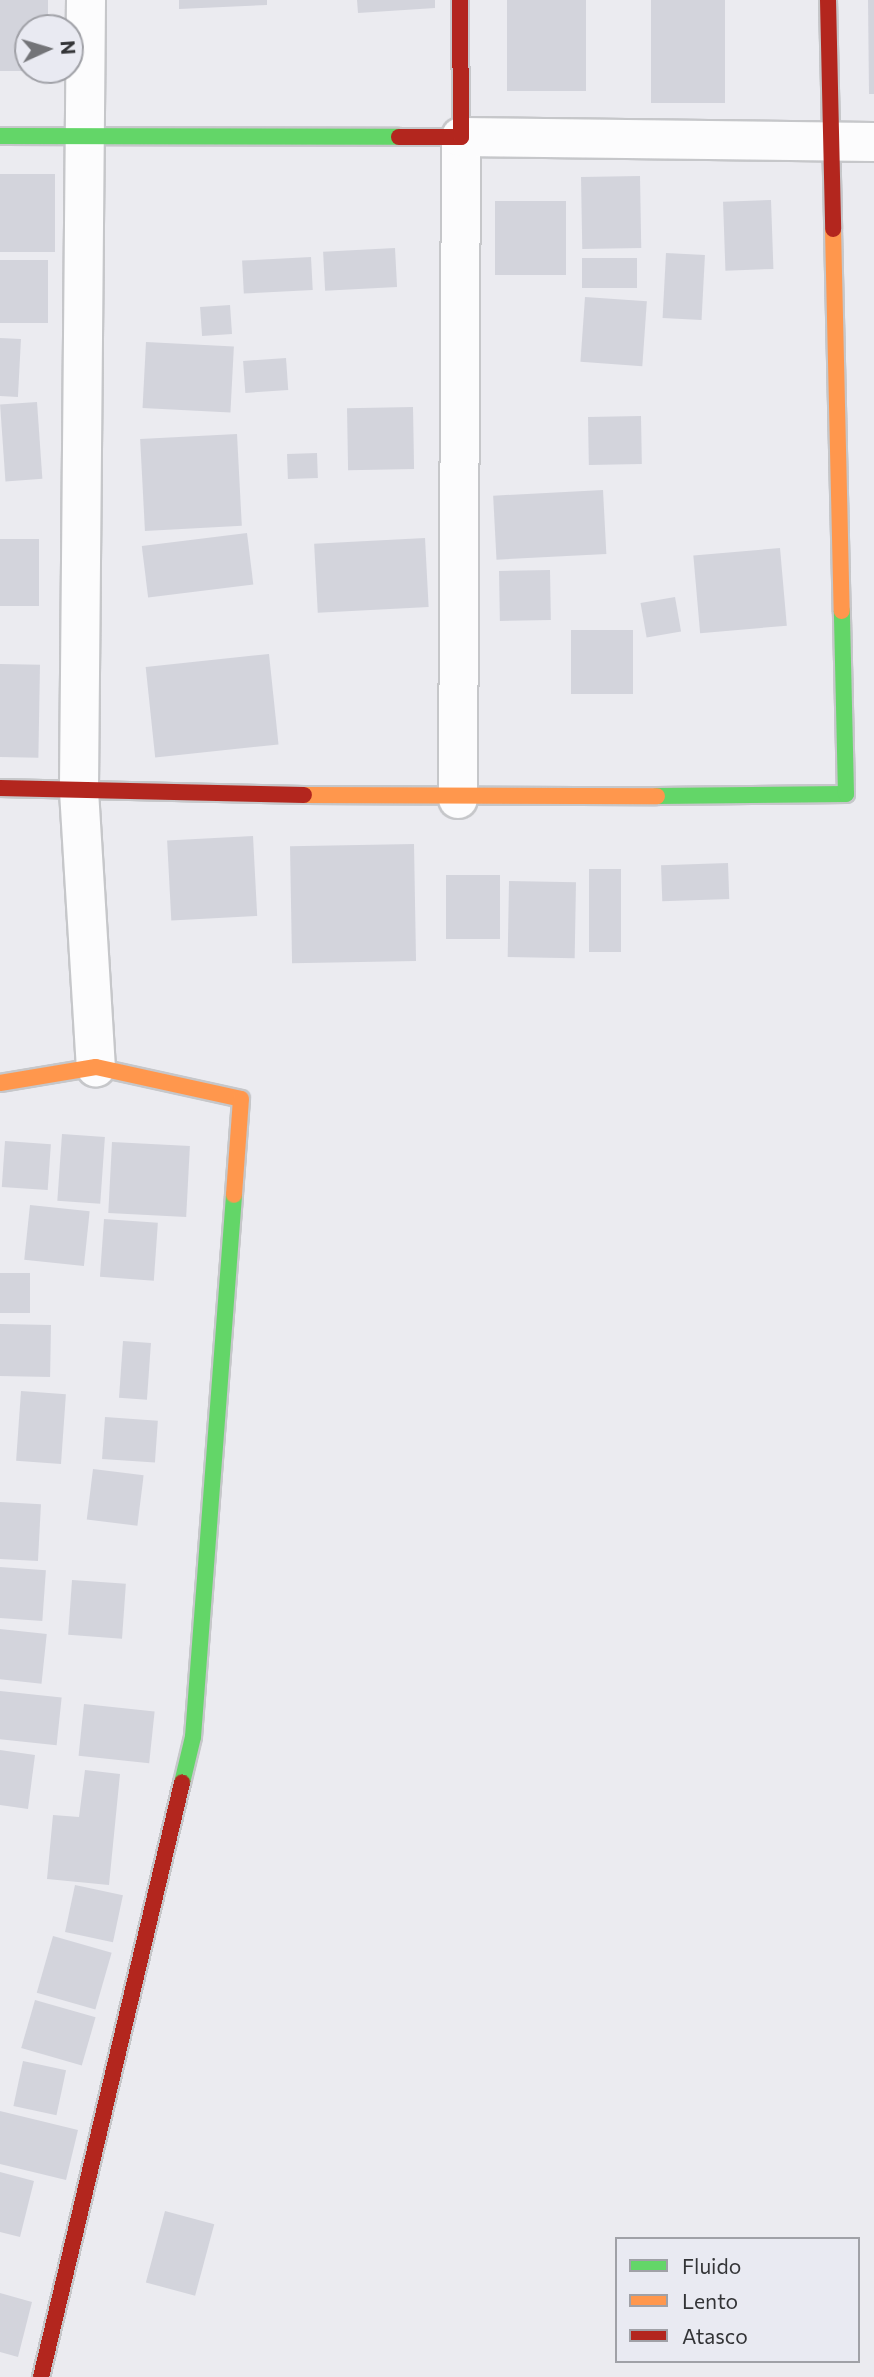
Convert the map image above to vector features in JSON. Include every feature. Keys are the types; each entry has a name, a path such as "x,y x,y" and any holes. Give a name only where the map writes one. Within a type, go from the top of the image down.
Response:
{"street":[{"path":"86,0 79,791 96,1067"},
{"path":"458,799 460,0"},
{"path":"0,788 458,799 846,794 828,0"},
{"path":"0,136 461,137 874,142"},
{"path":"0,1083 96,1067 241,1099 193,1737 41,2377"}],"building":[{"path":"0,0 48,0 48,14 14,14 14,71 0,71"},
{"path":"179,0 267,0 267,5 179,9"},
{"path":"357,0 435,0 435,8 358,13"},
{"path":"507,0 586,0 586,91 507,91"},
{"path":"651,0 725,0 725,103 651,103"},
{"path":"868,0 874,0 874,94 869,94"},
{"path":"0,174 55,174 55,252 0,252"},
{"path":"640,176 641,248 582,249 581,177"},
{"path":"771,200 773,269 725,271 723,202"},
{"path":"495,201 566,201 566,275 495,275"},
{"path":"395,248 397,287 325,291 323,252"},
{"path":"666,253 705,255 702,320 663,318"},
{"path":"311,257 313,290 244,294 242,261"},
{"path":"582,258 637,258 637,288 582,288"},
{"path":"0,260 48,260 48,323 0,323"},
{"path":"585,297 647,301 642,366 580,362"},
{"path":"230,305 232,334 202,336 200,307"},
{"path":"0,338 21,339 18,397 0,396"},
{"path":"146,342 234,347 230,413 143,408"},
{"path":"286,358 288,390 245,393 243,361"},
{"path":"37,402 42,479 5,481 0,405"},
{"path":"413,407 414,469 348,470 347,408"},
{"path":"641,416 642,464 589,465 588,417"},
{"path":"237,434 242,526 145,531 140,439"},
{"path":"317,453 318,478 288,479 287,454"},
{"path":"603,490 606,554 497,560 493,496"},
{"path":"247,533 253,585 148,598 142,546"},
{"path":"425,538 429,607 318,613 314,544"},
{"path":"0,539 39,539 39,606 0,606"},
{"path":"780,548 787,626 700,633 693,556"},
{"path":"550,570 551,620 500,621 499,571"},
{"path":"675,597 681,631 647,638 641,603"},
{"path":"571,630 633,630 633,694 571,694"},
{"path":"269,654 279,745 155,757 146,667"},
{"path":"0,664 40,665 38,758 0,757"},
{"path":"253,836 257,916 171,920 167,841"},
{"path":"414,844 416,961 292,963 290,846"},
{"path":"728,863 729,899 662,901 661,865"},
{"path":"589,869 621,869 621,952 589,952"},
{"path":"446,875 500,875 500,939 446,939"},
{"path":"509,881 576,882 575,958 508,957"},
{"path":"62,1134 105,1137 100,1204 57,1201"},
{"path":"5,1141 51,1144 48,1190 2,1187"},
{"path":"112,1142 190,1146 186,1217 108,1213"},
{"path":"30,1205 90,1211 84,1266 24,1260"},
{"path":"104,1219 158,1223 154,1281 100,1277"},
{"path":"0,1273 30,1273 30,1313 0,1313"},
{"path":"0,1324 51,1325 50,1377 0,1376"},
{"path":"123,1341 151,1343 147,1400 119,1398"},
{"path":"21,1391 66,1394 61,1464 16,1461"},
{"path":"105,1417 158,1421 155,1463 102,1459"},
{"path":"93,1469 144,1475 137,1526 87,1520"},
{"path":"0,1502 41,1504 38,1561 0,1559"},
{"path":"0,1567 46,1570 42,1621 0,1618"},
{"path":"72,1580 126,1584 122,1639 68,1635"},
{"path":"0,1629 47,1634 42,1684 0,1679"},
{"path":"0,1691 62,1697 57,1745 0,1739"},
{"path":"84,1704 155,1711 149,1763 79,1756"},
{"path":"0,1750 35,1755 28,1809 0,1805"},
{"path":"85,1770 120,1774 109,1885 47,1879 53,1815 79,1817"},
{"path":"75,1885 123,1895 113,1942 65,1932"},
{"path":"53,1936 112,1953 95,2010 37,1993"},
{"path":"35,2000 96,2017 82,2065 21,2048"},
{"path":"23,2061 66,2070 56,2115 13,2106"},
{"path":"0,2111 78,2130 66,2180 0,2164"},
{"path":"0,2172 34,2181 20,2237 0,2232"},
{"path":"165,2211 214,2224 195,2296 146,2282"},
{"path":"0,2293 32,2302 18,2357 0,2352"}],"traffic: fast":[{"path":"0,136 399,137"},
{"path":"657,796 846,794 842,611"},
{"path":"182,1783 193,1737 234,1195"}],"traffic: slow":[{"path":"833,229 842,611"},
{"path":"304,795 657,796"},
{"path":"0,1083 96,1067 241,1099 234,1195"}],"traffic: jam":[{"path":"399,137 461,137 460,0"},
{"path":"828,0 833,229"},
{"path":"0,788 304,795"},
{"path":"41,2377 182,1783"}]}
